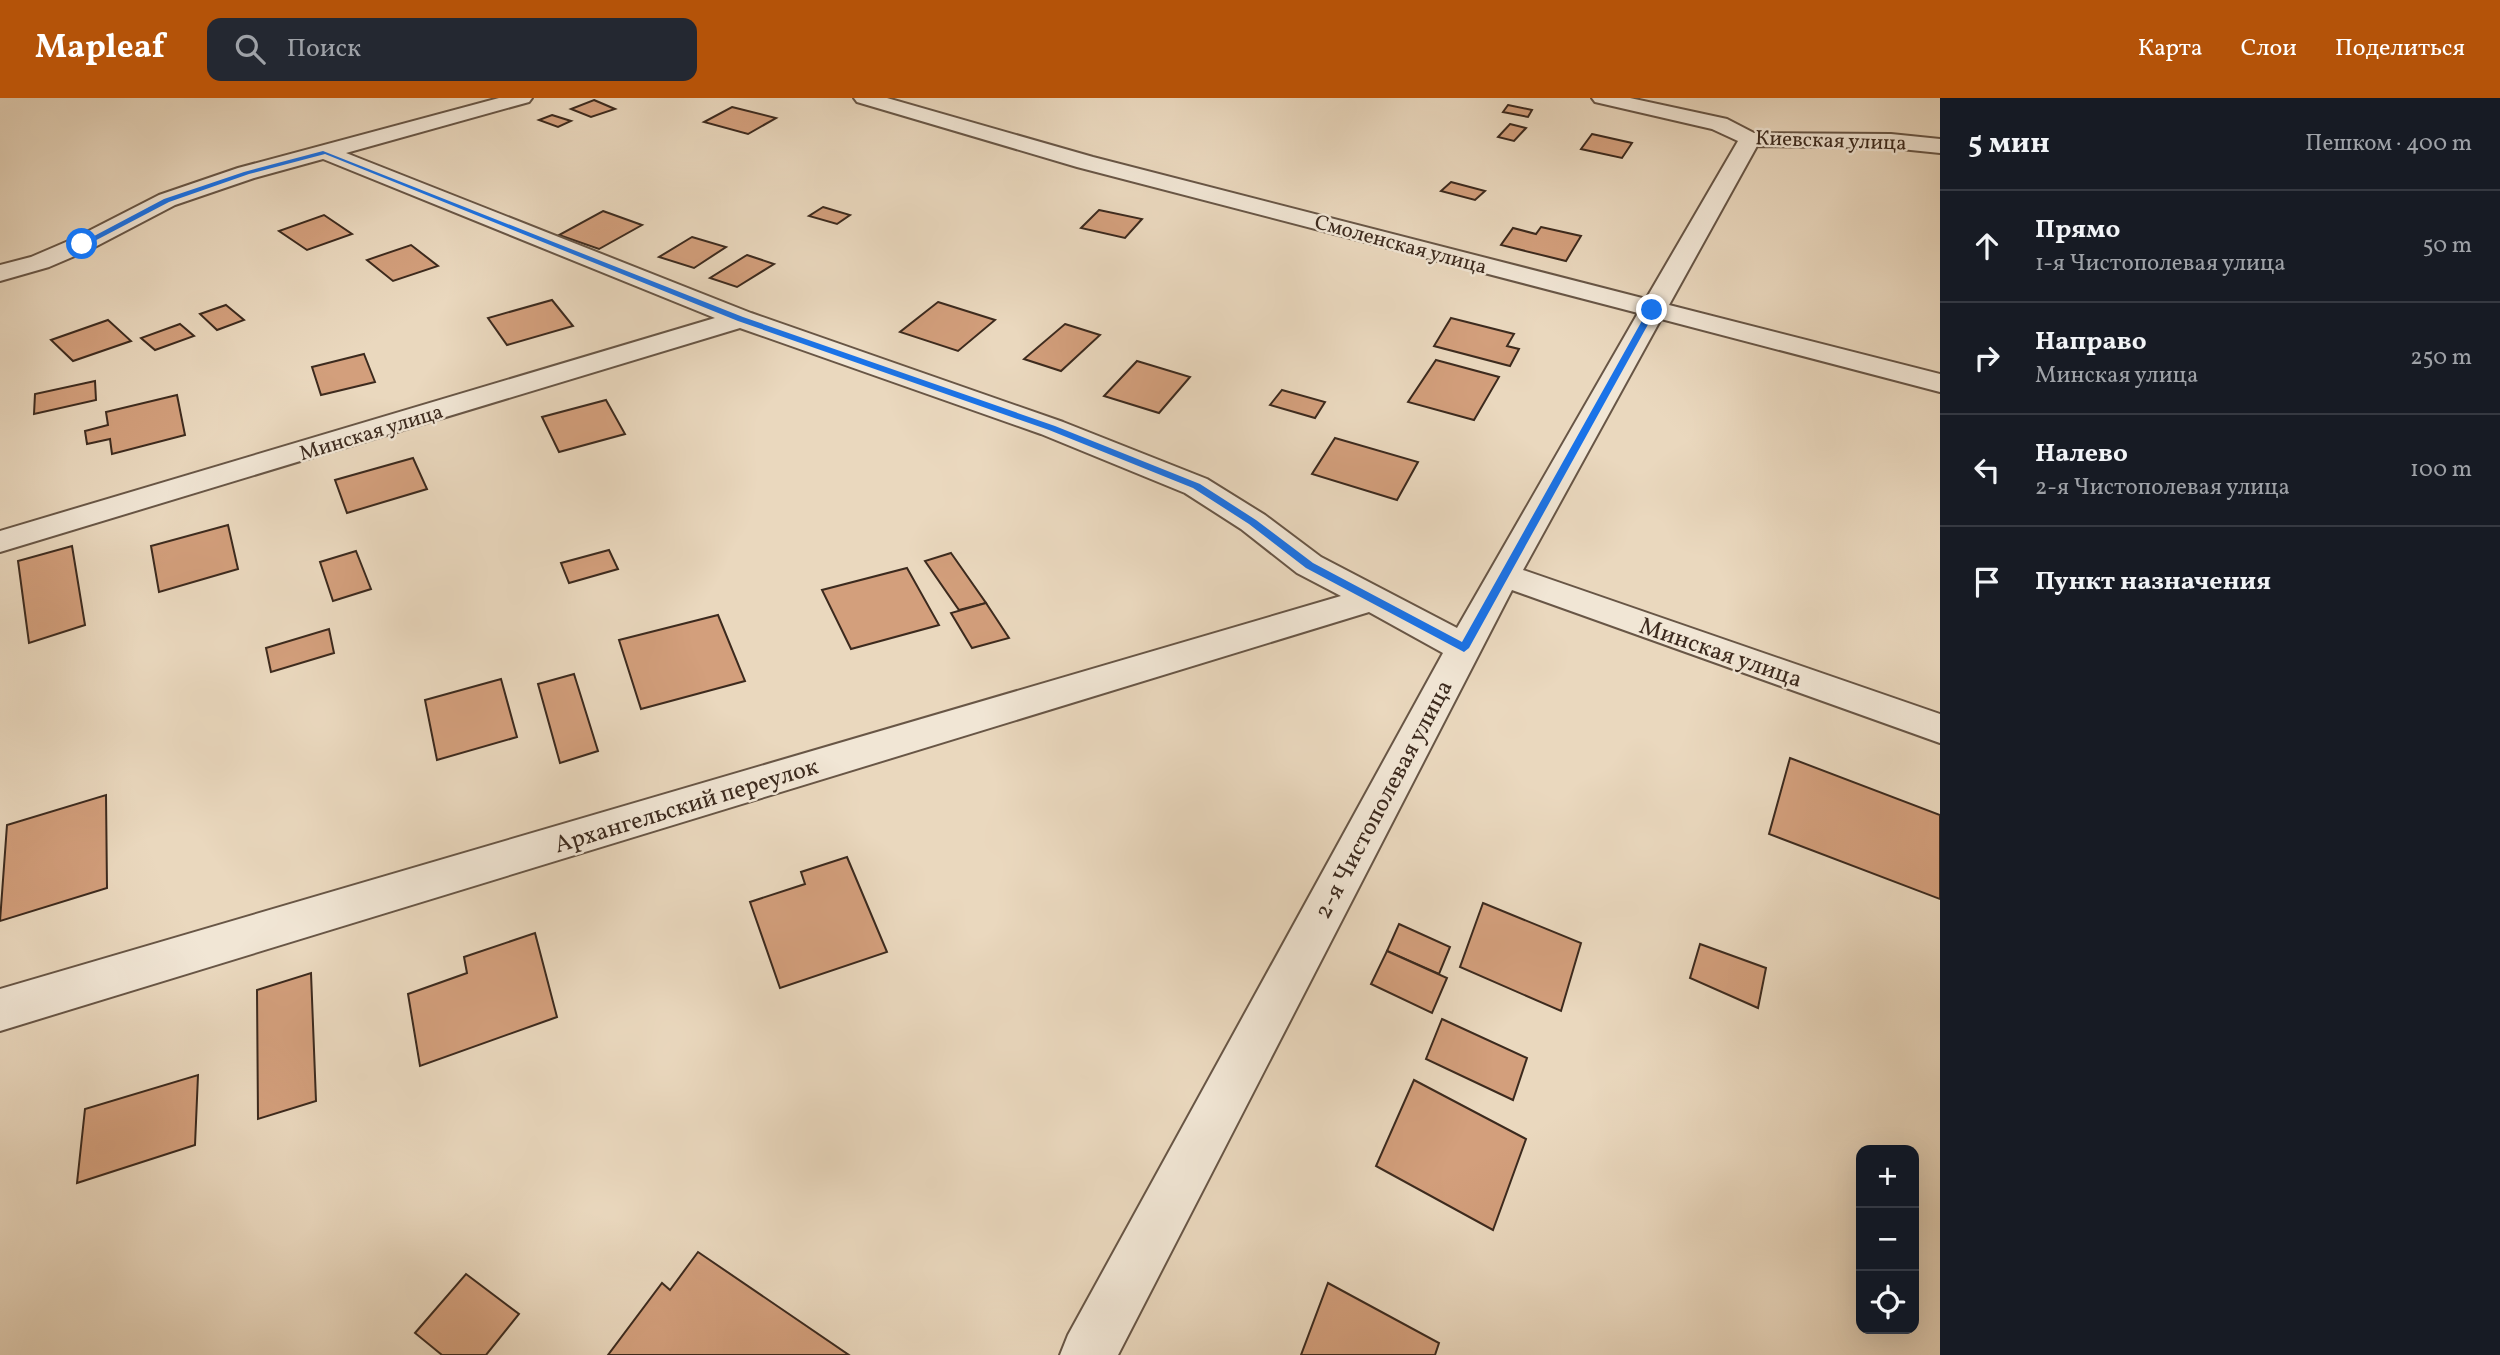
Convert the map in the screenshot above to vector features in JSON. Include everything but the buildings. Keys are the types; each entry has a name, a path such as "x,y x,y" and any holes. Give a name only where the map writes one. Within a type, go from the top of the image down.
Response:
{"street":[{"path":"0,273 40,262 82,244 167,200 246,173 522,98"},
{"name":"Смоленская улица","path":"864,98 1085,162 1940,383"},
{"name":"Киевская улица","path":"1602,98 1719,124 1750,139 1891,141 1940,146"},
{"name":"2-я Чистополевая улица","path":"1088,1355 1503,575 1750,139"},
{"path":"325,152 741,319 1052,428 1196,486 1253,522 1309,565 1464,648"},
{"name":"Минская улица","path":"0,542 741,319"},
{"name":"Минская улица","path":"1503,575 1940,729"},
{"name":"Архангельский переулок","path":"0,1010 1372,599"}],"route":[{"path":"82,244 167,200 246,173 325,152 741,319 1052,428 1196,486 1253,522 1309,565 1464,648 1652,310"}]}
